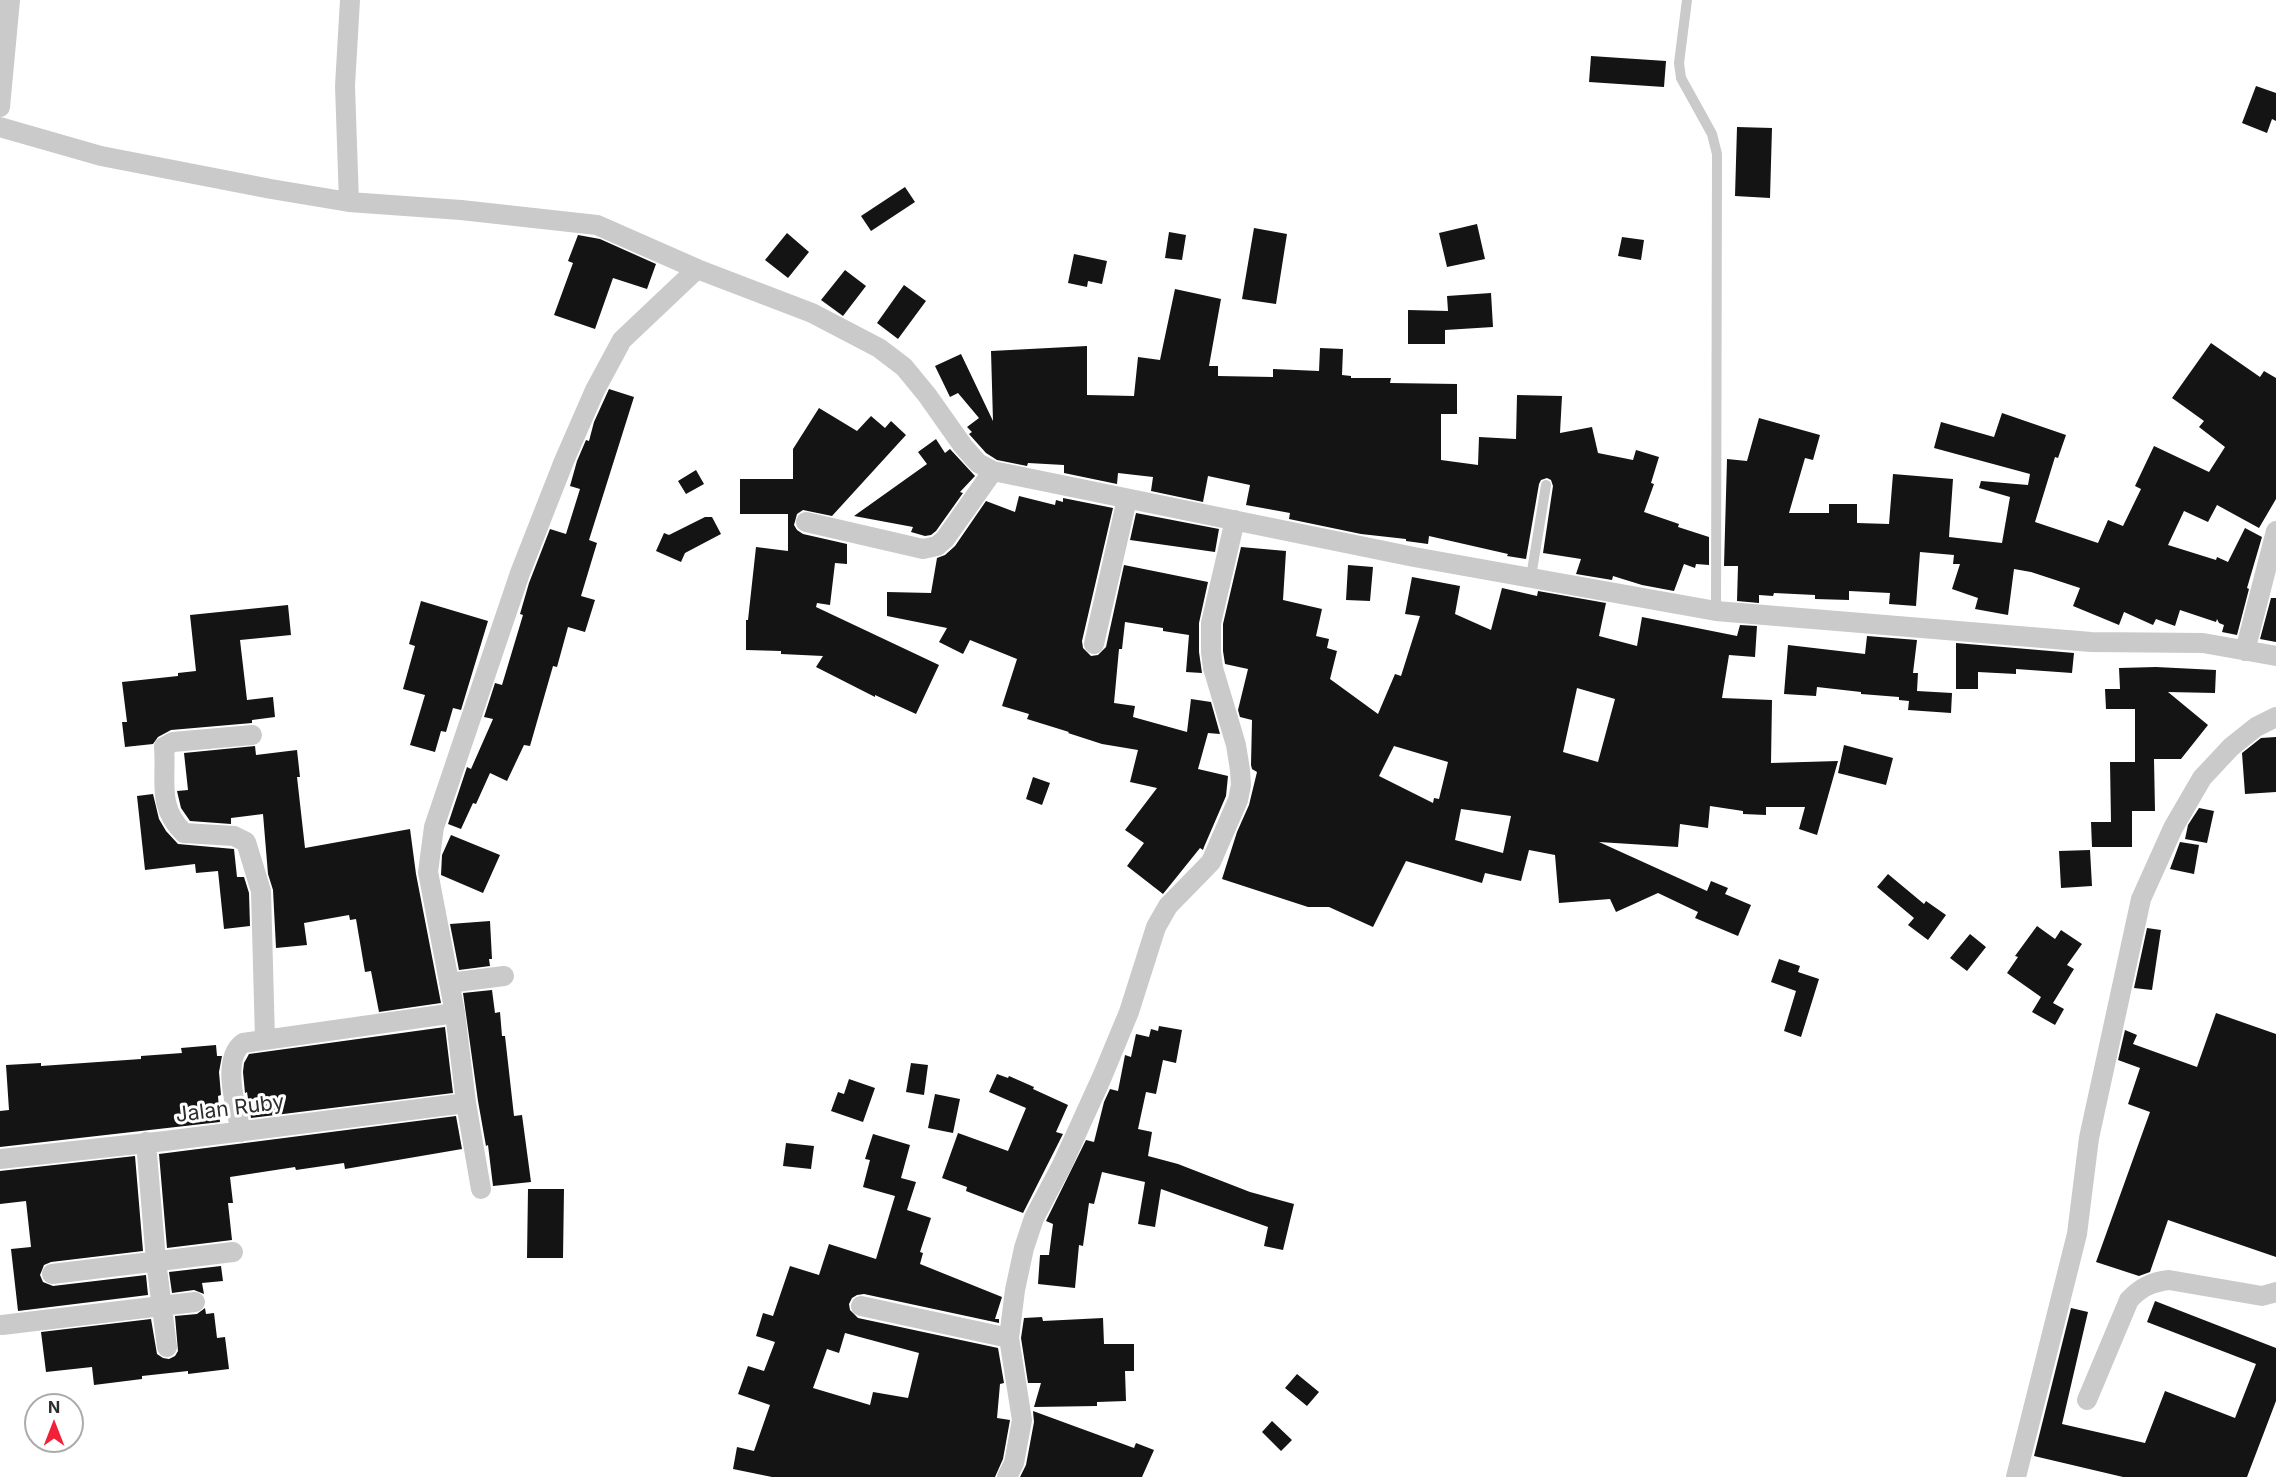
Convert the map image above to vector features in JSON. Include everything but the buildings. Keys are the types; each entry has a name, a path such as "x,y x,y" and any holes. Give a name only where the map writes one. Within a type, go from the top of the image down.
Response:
{"street":[{"path":"0,107 10,0"},
{"path":"349,202 345,86 350,0"},
{"path":"0,127 101,156 349,202 461,210 597,225 697,268 812,313 879,348 904,367 978,463 993,471 1414,557 1716,611 2091,642 2204,643 2276,656"},
{"path":"481,1189 466,1103 455,1013 428,872 434,827 520,573 586,410 622,340 697,268"},
{"path":"806,522 923,549 937,546 949,533 993,471"},
{"path":"1094,644 1127,499"},
{"path":"1007,1477 1014,1463 1022,1420 1009,1338 1015,1290 1024,1248 1034,1218 1062,1165 1102,1077 1129,1012 1156,927 1168,906 1211,862 1238,800 1241,777 1236,745 1213,668 1211,652 1211,623 1235,520"},
{"path":"2245,651 2276,531"},
{"path":"2016,1477 2076,1233 2089,1138 2141,899 2174,828 2202,777 2231,747 2256,727 2276,717"},
{"path":"252,735 173,742 164,747 164,799 173,822 183,833 234,836 246,842 261,891 265,1040"},
{"path":"449,983 504,976"},
{"path":"241,1132 232,1075 235,1048 243,1043 455,1013"},
{"name":"Jalan Ruby","path":"0,1159 241,1132 466,1103"},
{"path":"146,1142 156,1261 167,1347"},
{"path":"52,1274 233,1252"},
{"path":"2087,1400 2129,1300 2139,1289 2155,1282 2169,1280 2262,1296 2276,1293"},
{"path":"2,1325 195,1302"},
{"path":"861,1306 1009,1338"}],"lane":[{"path":"1687,0 1679,63 1681,78 1712,134 1717,154 1716,611"},
{"path":"1531,577 1545,484"}]}
